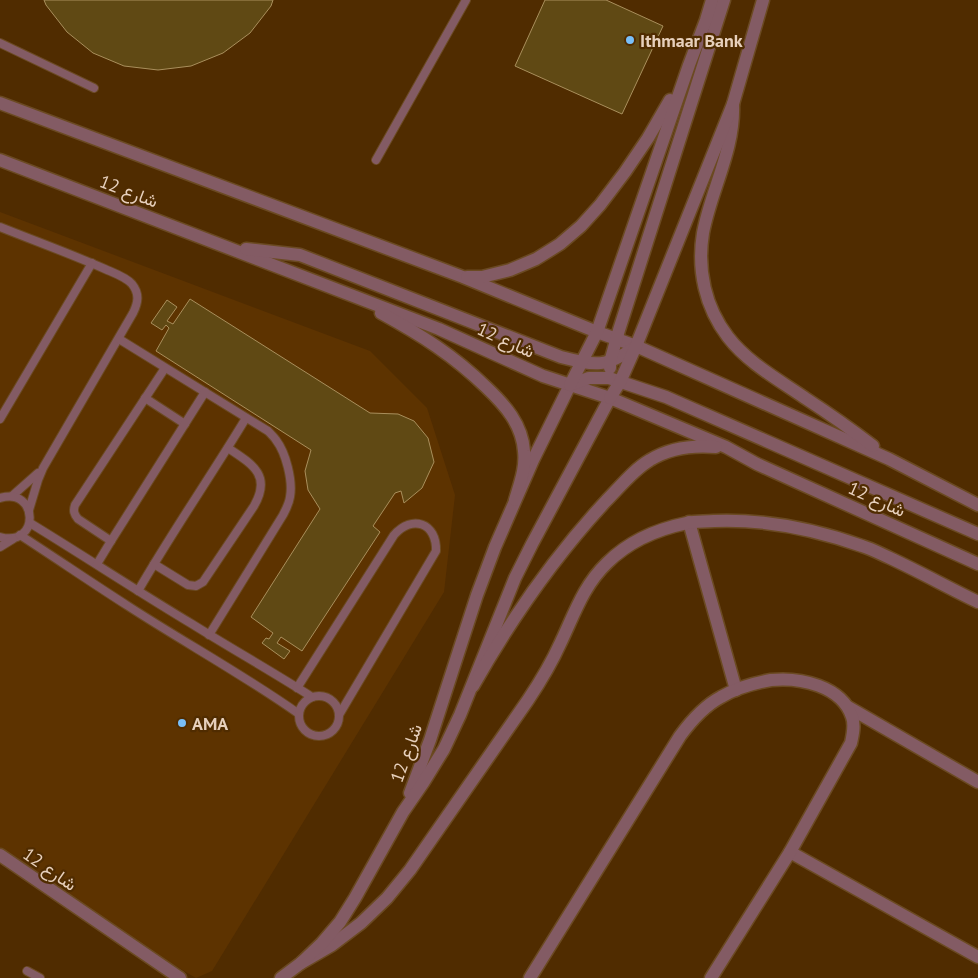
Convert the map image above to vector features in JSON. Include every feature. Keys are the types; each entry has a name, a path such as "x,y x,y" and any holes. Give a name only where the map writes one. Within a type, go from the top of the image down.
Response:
{"street":[{"path":"463,276 482,277 510,270 536,259 560,244 581,226 600,205 648,138 670,102 688,64 712,0"},
{"path":"614,380 610,362 724,0"},
{"path":"570,385 610,398 614,380 636,346 733,104 764,0"},
{"path":"570,385 596,332 688,64"},
{"name":"شارع 12","path":"0,103 463,276 596,332 636,346"},
{"path":"733,104 734,116 731,135 703,233 701,254 702,276 706,297 715,318 728,338 744,354 847,426 889,459"},
{"name":"شارع 12","path":"0,160 439,329 543,376 570,385 515,500 477,595 430,740 404,812"},
{"path":"230,248 300,255 561,358 600,364 610,362 622,356 636,346"},
{"path":"334,288 430,341 463,366 503,403 516,424 524,449 523,476 515,500"},
{"path":"636,346 889,459 978,505"},
{"path":"570,385 589,378 601,377 666,397 978,534"},
{"name":"شارع 12","path":"281,978 322,944 340,922 404,812 444,749 473,686 523,561 610,398 726,447 757,464 978,564"},
{"path":"473,686 498,642 526,599 590,519 637,469 665,452 681,448 698,446 726,447"},
{"path":"301,963 332,945 361,923 387,898 410,870 528,700 553,658 587,586 607,562 638,540 659,530 689,522 733,520 778,524 821,533 864,547 978,602"},
{"path":"689,522 736,690"},
{"path":"530,978 680,736 704,708 719,697 754,683 773,680 812,683 830,690 840,697 848,707 854,730 851,743 790,852 711,978"},
{"path":"848,707 978,782"},
{"path":"790,852 978,957"},
{"name":"شارع 12","path":"0,855 180,978"}],"lane":[{"path":"376,160 466,0"},
{"path":"0,43 94,88"},
{"path":"0,227 123,277 132,283 137,293 138,303 43,468 29,510 30,523 26,531 0,547"},
{"path":"0,419 92,263"},
{"path":"119,339 268,432 276,439 290,475 290,496 283,516 209,635"},
{"path":"110,541 78,519 74,510 75,504 165,368"},
{"path":"97,564 204,392"},
{"path":"145,398 185,424"},
{"path":"138,591 246,418"},
{"path":"154,564 188,585 196,586 203,582 254,506 261,488 260,478 249,462 228,448"},
{"path":"12,496 35,478 43,468"},
{"path":"0,498 12,496 22,501 29,510"},
{"path":"30,523 312,698"},
{"path":"297,688 394,535 400,528 408,524 418,523 426,526 433,533 436,541 436,551 339,715 334,729 329,734 315,736 303,728 299,714 301,707 306,701 322,697 330,700 336,706 339,715"},
{"path":"0,537 7,539 17,537 208,655 299,714"},
{"path":"27,971 40,978"}],"shaded area":[{"name":"AMA","path":"0,212 370,351 427,408 455,495 444,592 212,971 196,978 56,896 0,855"}],"building":[{"path":"44,0 273,0 271,6 250,33 223,53 191,66 158,70 124,66 93,53 67,32"},
{"path":"545,0 606,0 663,26 622,114 515,66"},
{"path":"190,299 370,413 398,414 414,421 428,438 434,462 422,488 404,503 401,491 395,493 373,526 380,532 302,651 281,637 277,643 290,651 284,659 262,643 266,638 269,639 273,633 251,617 320,509 308,490 305,471 311,450 156,351 169,328 166,325 162,330 151,323 167,300 177,307 167,321 173,324"}],"place":[{"name":"Ithmaar Bank","path":"630,40"},
{"name":"AMA","path":"182,723"}]}
